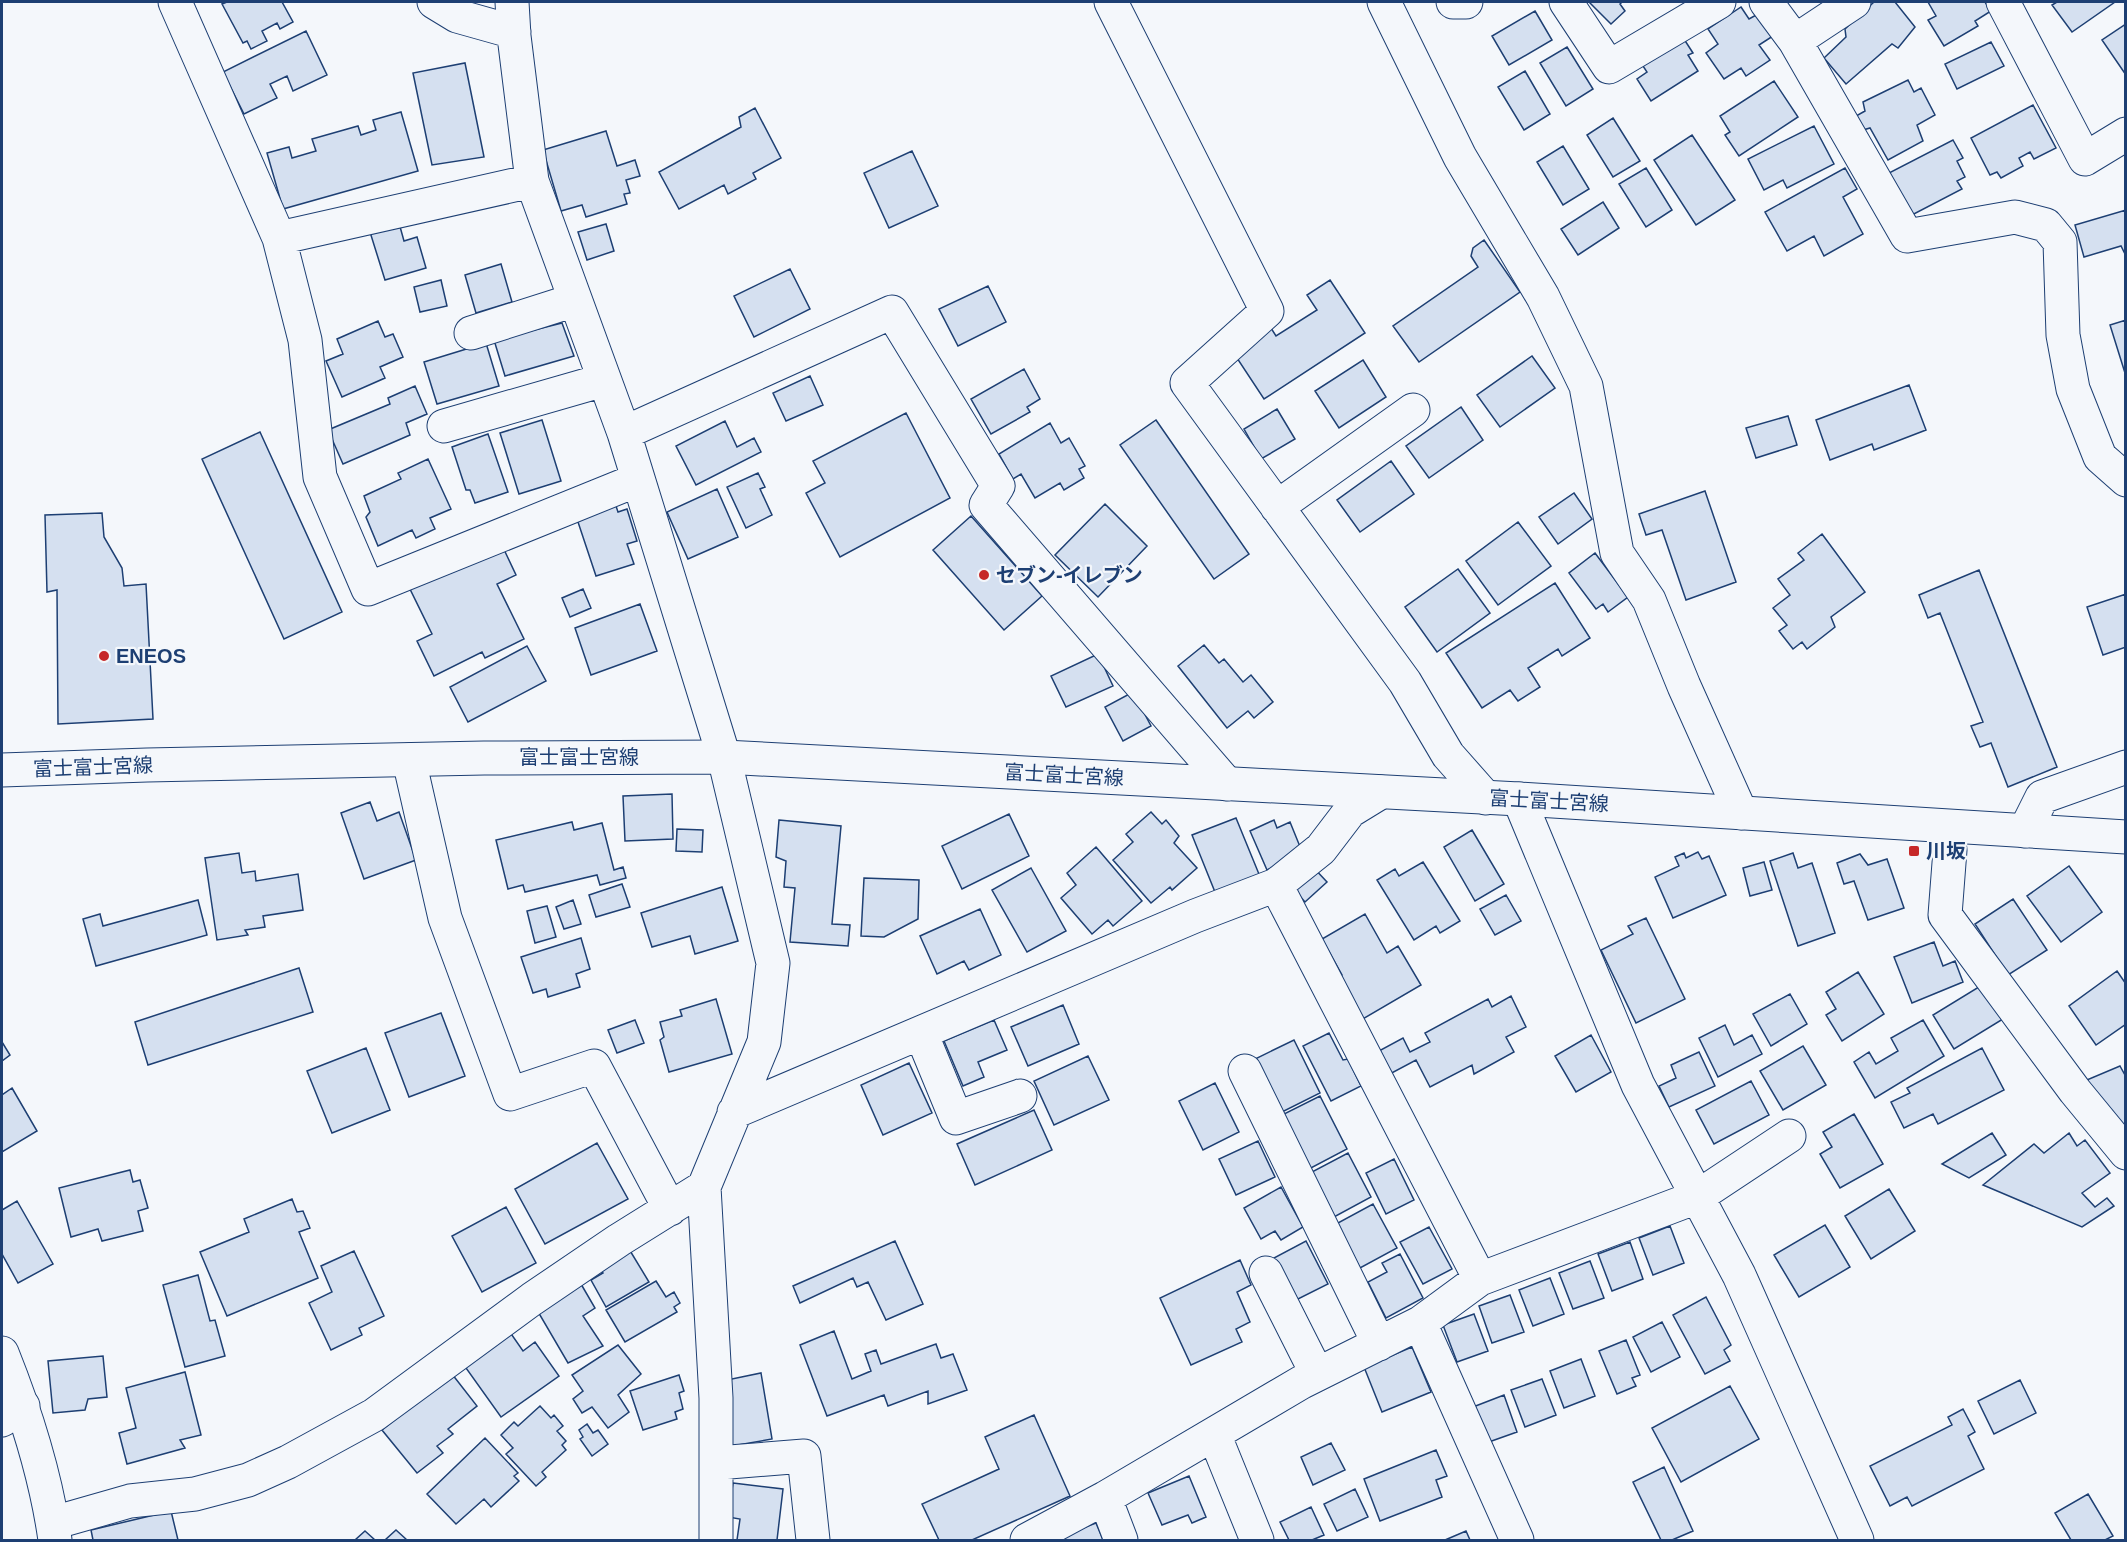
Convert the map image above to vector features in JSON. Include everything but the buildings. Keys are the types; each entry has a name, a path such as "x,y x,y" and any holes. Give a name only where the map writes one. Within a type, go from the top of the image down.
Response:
{"street":[{"path":"175,2 279,238 305,340 320,477 368,589 637,480"},
{"path":"434,2 457,16 513,17 532,181 624,433 724,757 773,963 764,1041 704,1187 716,1398 716,1540"},
{"path":"1111,2 1267,311 1187,383 1405,682 1448,755 1486,798"},
{"path":"1384,2 1460,157 1543,297 1586,386 1617,553 1649,600 1684,686 1741,813"},
{"path":"1453,2 1466,2"},
{"path":"1566,2 1609,67 1719,2"},
{"path":"1766,2 1795,41 1907,236 2015,217 2046,225 2060,242 2063,335 2073,389 2100,457 2126,480"},
{"path":"1795,41 1854,2"},
{"path":"2003,2 2085,159 2126,134"},
{"path":"279,238 532,181"},
{"path":"471,333 575,300"},
{"path":"624,433 892,312 998,486 986,505 1227,784"},
{"path":"444,426 604,380"},
{"path":"1277,507 1413,410"},
{"name":"富士富士宮線","path":"2,770 159,764 724,757 1519,799 1947,828 2126,837"},
{"path":"409,760 445,918 510,1094 594,1066 670,1209"},
{"path":"2025,831 2043,797 2126,767"},
{"path":"734,1112 1195,916 1276,885 1321,849 1350,811 1381,792"},
{"path":"1519,799 1638,1085 1739,1275 1857,1540"},
{"path":"1947,828 1950,850 1945,915 2075,1091 2126,1153"},
{"path":"1276,885 1480,1279"},
{"path":"921,1033 956,1118 1020,1096"},
{"path":"1245,1071 1379,1344"},
{"path":"1026,1540 1105,1498 1317,1374 1420,1323 1480,1279 1697,1197 1789,1136"},
{"path":"2,1353 12,1413 35,1446 54,1532 130,1501 195,1494 248,1480 288,1462 374,1415 532,1299 704,1187"},
{"path":"1266,1273 1317,1374"},
{"path":"1420,1323 1517,1540"},
{"path":"1214,1434 1257,1540"},
{"path":"717,1463 804,1456 813,1540"},
{"path":"1105,1498 1121,1540"}],"place":[{"name":"セブン-イレブン","path":"984,575"},
{"name":"ENEOS","path":"104,656"},
{"name":"川坂","path":"1914,851"}]}
